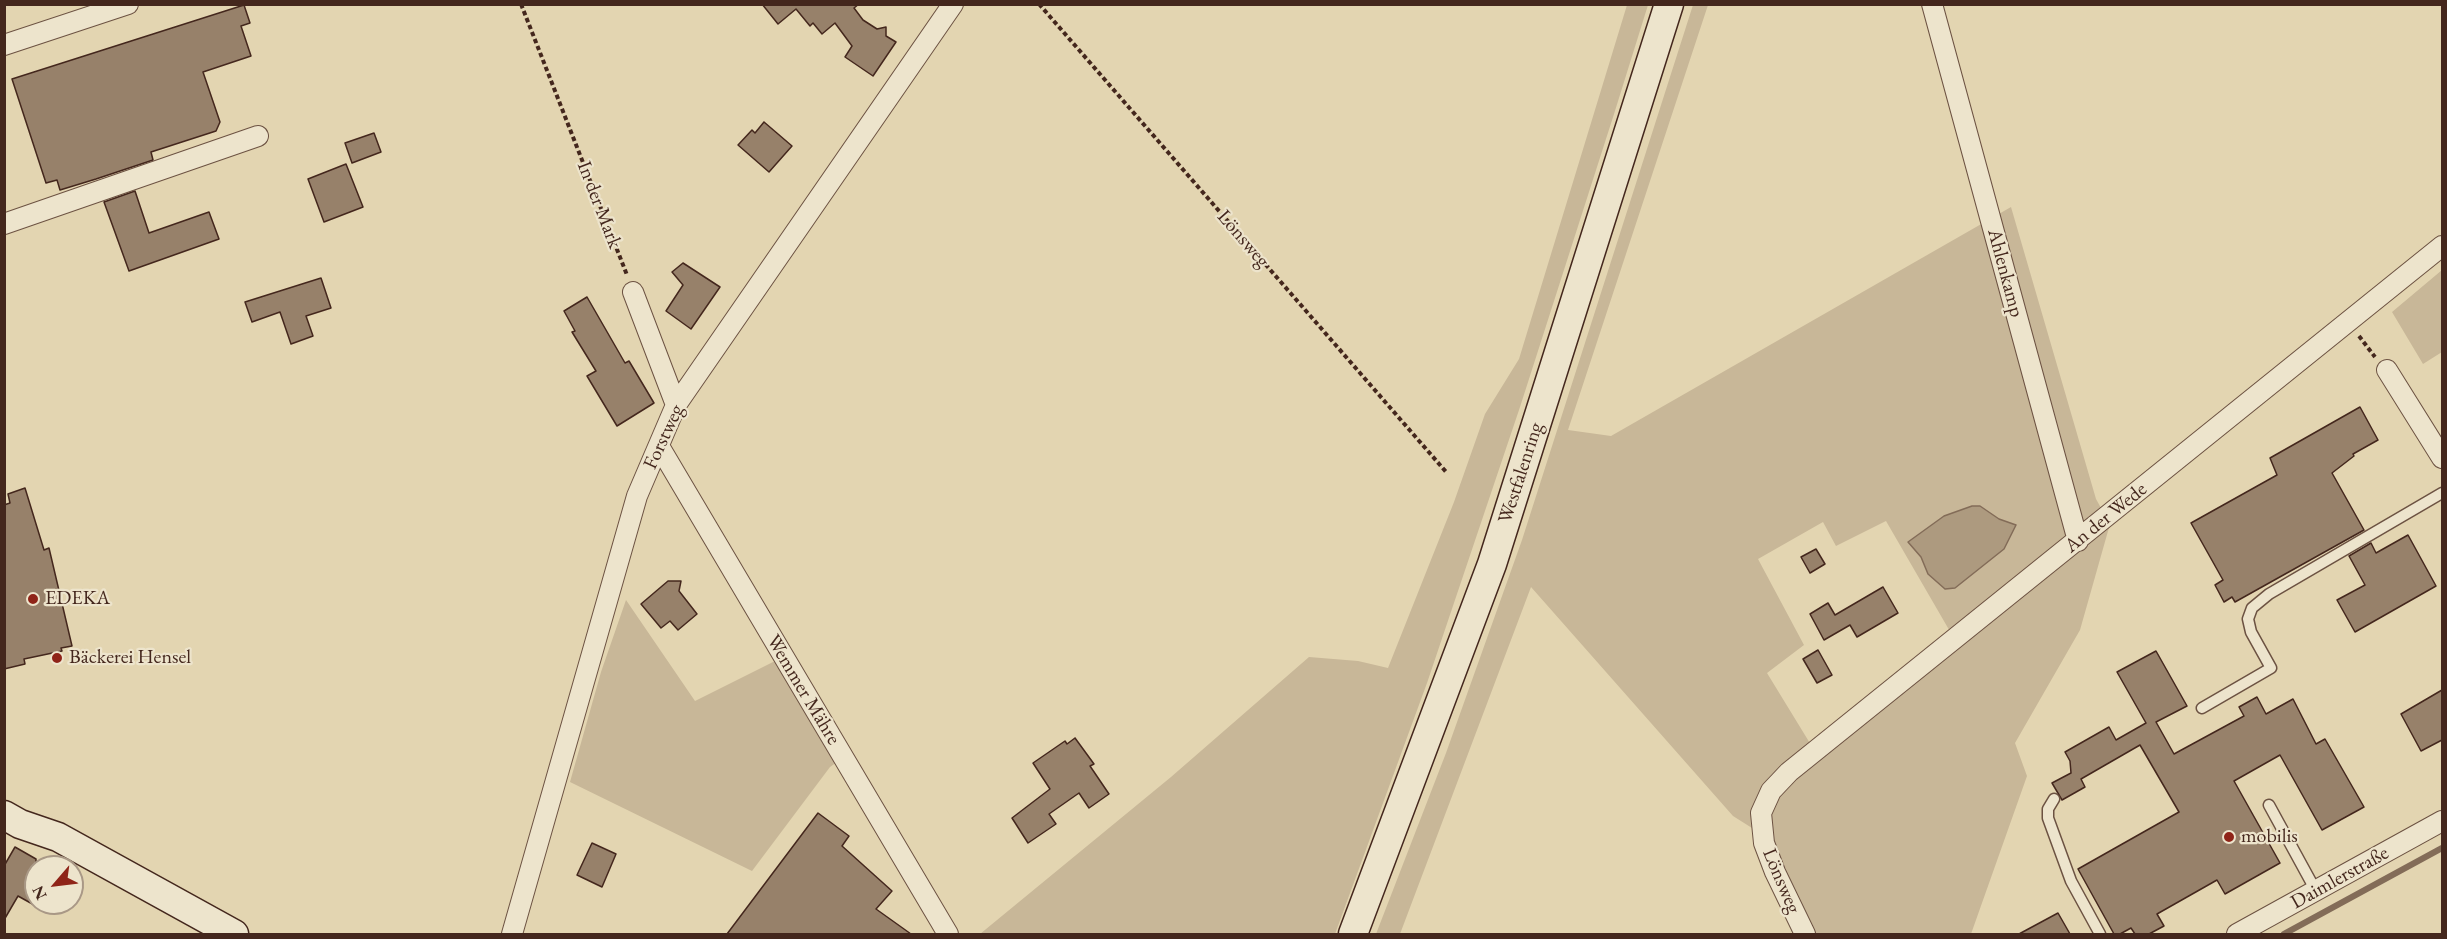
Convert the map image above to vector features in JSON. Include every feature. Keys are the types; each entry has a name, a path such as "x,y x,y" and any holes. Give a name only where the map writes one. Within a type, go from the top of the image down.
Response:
{"main road":[{"name":"Westfalenring","path":"1353,934 1492,564 1669,4"},
{"path":"4,793 30,809 58,837"},
{"path":"4,815 20,824 58,837 234,934"}],"street":[{"path":"4,45 103,8 128,4"},
{"name":"Forstweg","path":"512,934 637,496 676,405 953,4"},
{"name":"Ahlenkamp","path":"1932,4 2078,541"},
{"path":"4,224 258,136"},
{"name":"An der Wede","path":"1771,791 1789,772 2442,246"},
{"path":"633,292 676,405"},
{"path":"2387,370 2442,458"},
{"name":"Wemmer Mähre","path":"658,446 948,934"},
{"name":"Lönsweg","path":"1771,791 1761,813 1764,843 1775,872 1805,934"},
{"name":"Daimlerstraße","path":"2237,934 2442,821"}],"lane":[{"path":"2202,708 2271,668 2251,632 2248,619 2252,608 2269,594 2442,493"},
{"path":"2055,799 2048,809 2048,818 2071,881 2100,934"},
{"path":"2269,805 2316,891"}],"path":[{"name":"In der Mark","path":"521,4 633,292"},
{"name":"Lönsweg","path":"1038,4 1448,473"},
{"path":"2349,323 2387,370"}],"shaded area":[{"path":"1627,5 1648,5 1520,407 1427,683 1335,934 980,934 1171,777 1309,657 1358,661 1388,668 1454,502 1485,414 1519,359"},
{"path":"1693,5 1708,5 1568,430 1611,436 2011,207 2096,499 2110,524 2080,630 2015,743 2027,776 1971,934 1815,934 1783,870 1771,840 1733,816 1531,587 1400,934 1376,934 1446,753 1522,540","holes":["1886,521 1959,647 1819,758 1767,673 1804,645 1758,559 1823,522 1836,546"]},
{"path":"2442,270 2442,352 2423,364 2392,312"},
{"path":"1972,506 1980,506 1999,519 2016,525 2004,549 1955,588 1945,589 1928,574 1921,557 1908,542 1944,516"},
{"path":"626,600 695,701 789,654 837,762 830,767 752,871 570,782 601,672"}],"building":[{"path":"762,4 859,4 854,8 863,20 877,29 886,27 886,36 896,42 873,76 845,57 852,46 835,23 822,34 813,23 810,26 796,9 778,24"},
{"path":"244,5 250,23 241,26 251,56 203,72 220,122 216,131 151,152 153,160 96,179 60,190 57,180 46,183 12,79"},
{"path":"764,122 792,146 769,172 738,145 752,130 755,133"},
{"path":"374,133 381,152 352,163 345,143"},
{"path":"346,164 363,207 324,222 308,179"},
{"path":"135,191 149,233 209,212 219,239 129,271 104,202"},
{"path":"683,263 720,287 691,329 666,311 683,285 672,272"},
{"path":"321,278 331,308 306,316 313,336 291,344 280,312 252,322 245,302"},
{"path":"587,297 625,363 629,361 654,403 617,426 587,376 596,371 572,332 575,331 564,311"},
{"path":"2360,407 2378,440 2353,454 2354,456 2332,473 2364,530 2235,602 2232,597 2224,602 2215,585 2223,580 2191,523 2277,475 2270,458"},
{"name":"EDEKA","path":"25,488 44,550 49,548 72,646 61,648 62,651 24,659 25,664 4,669 4,505 10,503 8,494"},
{"path":"2408,535 2436,586 2355,632 2337,600 2365,585 2349,556 2371,543 2376,553"},
{"path":"1816,549 1825,564 1810,573 1801,557"},
{"path":"668,581 681,581 679,591 697,614 678,630 670,621 661,628 641,604"},
{"path":"1883,587 1898,613 1857,637 1850,625 1824,640 1810,614 1828,603 1835,615"},
{"path":"1818,650 1832,675 1817,683 1803,659"},
{"path":"2156,651 2187,706 2156,722 2174,754 2244,716 2239,707 2257,697 2266,714 2293,699 2316,744 2325,739 2364,807 2322,830 2280,755 2234,781 2280,863 2225,894 2217,880 2157,914 2164,926 2149,934 2135,934 2131,928 2120,934 2114,934 2078,869 2179,812 2140,745 2081,779 2085,787 2062,800 2052,783 2071,773 2070,761 2065,752 2109,727 2116,740 2146,723 2117,672"},
{"path":"2442,690 2442,740 2421,751 2401,714"},
{"path":"1075,738 1094,764 1090,766 1109,794 1089,808 1079,793 1049,814 1056,824 1028,843 1012,818 1050,789 1033,763 1065,741 1067,744"},
{"path":"818,813 849,836 842,846 892,891 876,909 911,934 727,934"},
{"path":"592,843 616,854 602,887 577,875"},
{"path":"15,847 29,855 24,855 24,899 18,896 4,920 4,866"},
{"path":"2058,913 2070,934 2019,934"}],"waterway":[{"path":"2284,934 2442,848"}],"place":[{"name":"EDEKA","path":"33,599"},
{"name":"Bäckerei Hensel","path":"57,658"},
{"name":"mobilis","path":"2229,837"}]}
